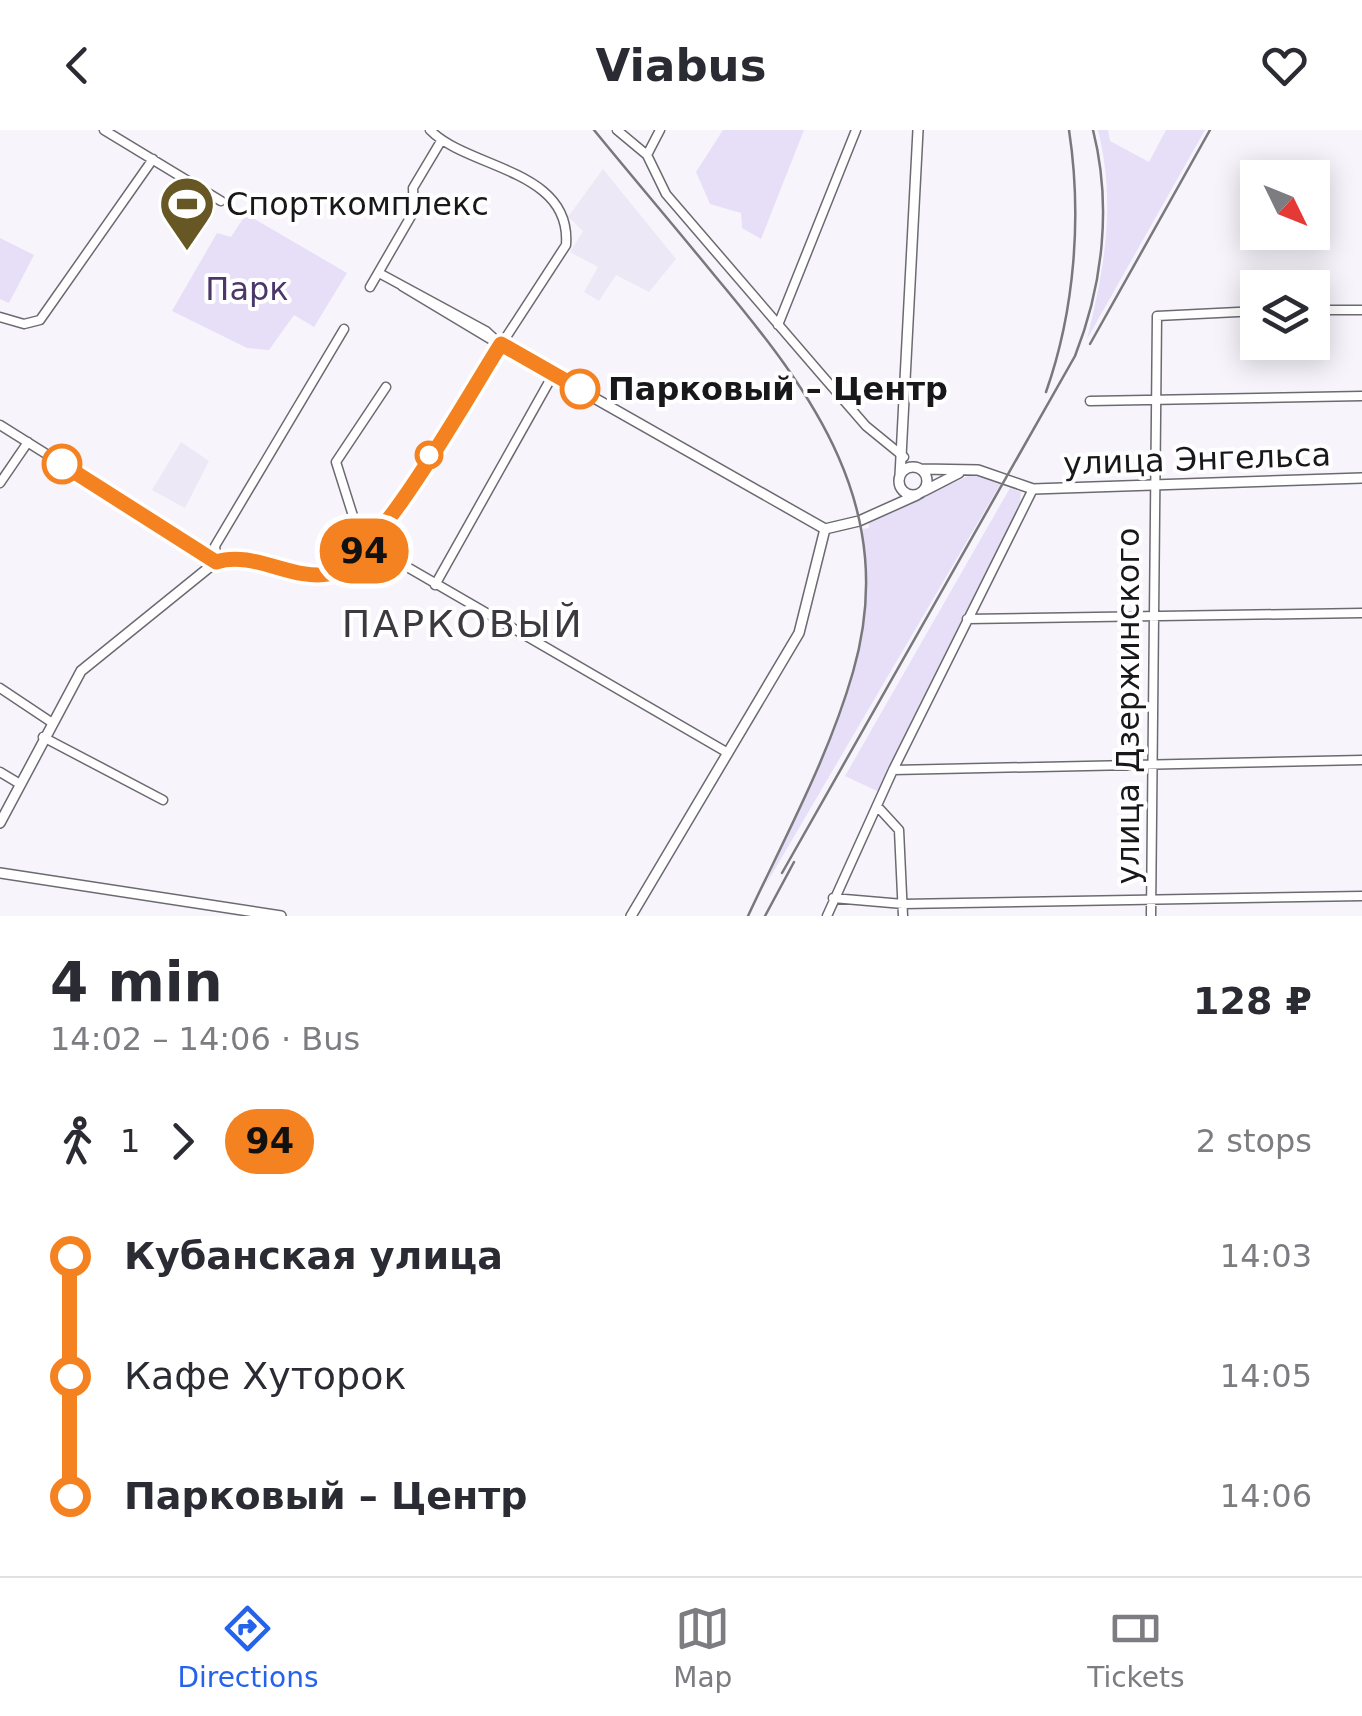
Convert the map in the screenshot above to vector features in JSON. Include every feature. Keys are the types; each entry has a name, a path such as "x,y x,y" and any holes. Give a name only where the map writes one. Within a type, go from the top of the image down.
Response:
{"main road":[{"path":"891,506 904,457 918,130"},
{"path":"0,823 73,681 91,660 216,562 235,558 319,575 335,573 374,542 501,344 825,529 859,521 962,472"},
{"path":"904,457 928,482 918,494"},
{"path":"900,478 918,468 990,472 1033,490"},
{"path":"900,478 905,492 918,494"},
{"name":"улица Энгельса","path":"1033,490 1362,478"},
{"path":"631,916 799,633 825,529"},
{"path":"0,873 281,916"}],"street":[{"path":"104,130 221,201"},
{"path":"379,273 482,338 501,344 566,245 563,221 540,190 519,175 441,141 430,130"},
{"path":"617,130 647,155 666,194 866,426 904,457"},
{"path":"647,155 660,130"},
{"path":"778,325 856,130"},
{"path":"370,287 414,212 412,188 441,141"},
{"path":"0,318 24,324 40,320 153,159"},
{"path":"1330,310 1362,310"},
{"name":"улица Дзержинского","path":"1151,916 1157,316 1240,313"},
{"path":"216,562 216,546 344,328"},
{"path":"435,585 554,374"},
{"path":"386,387 336,462 354,518 374,542 435,585 728,753"},
{"path":"1090,401 1362,396"},
{"path":"0,425 216,562"},
{"path":"0,483 28,442"},
{"path":"826,916 893,770 1033,490"},
{"path":"967,619 1122,620 1153,613 1362,613"},
{"path":"0,688 51,722"},
{"path":"44,738 163,800"},
{"path":"893,770 1362,760"},
{"path":"0,772 20,784"},
{"path":"876,806 898,830 903,916"},
{"path":"833,898 903,904 1362,896"}],"shaded area":[{"path":"603,169 676,259 649,292 616,275 599,301 584,292 598,267 570,252 583,231 568,217"},
{"path":"181,442 209,461 185,508 152,490"}],"green space":[{"path":"723,130 804,130 761,239 742,228 741,213 710,204 696,172"},
{"path":"1098,130 1108,130 1110,141 1149,162 1166,130 1205,130 1087,339 1106,235 1106,183"},
{"name":"Парк","path":"246,214 347,273 314,327 294,315 269,350 247,348 172,311 217,233 231,237"},
{"path":"0,238 34,255 9,303 0,299"},
{"path":"968,476 989,476 1001,483 765,886 824,756 854,673 866,581 863,529 869,528 869,522"},
{"path":"1010,488 1021,492 1020,504 879,792 845,776"}],"railway":[{"path":"594,130 785,364 838,457 856,506 865,558 865,613 853,672 819,765 748,916"},
{"path":"1046,392 1064,328 1073,262 1075,195 1069,130"},
{"path":"782,873 1075,356 1092,301 1102,244 1102,187 1093,130"},
{"path":"1090,344 1210,130"},
{"path":"765,916 794,862"}],"bus line":[{"name":"94","path":"62,464 216,562 235,558 319,575 335,573 371,546 501,344 580,389"}],"place":[{"name":"Спорткомплекс","path":"187,253"},
{"name":"Парковый – Центр","path":"580,389"}],"district":[{"name":"ПАРКОВЫЙ","path":"463,624"}]}
